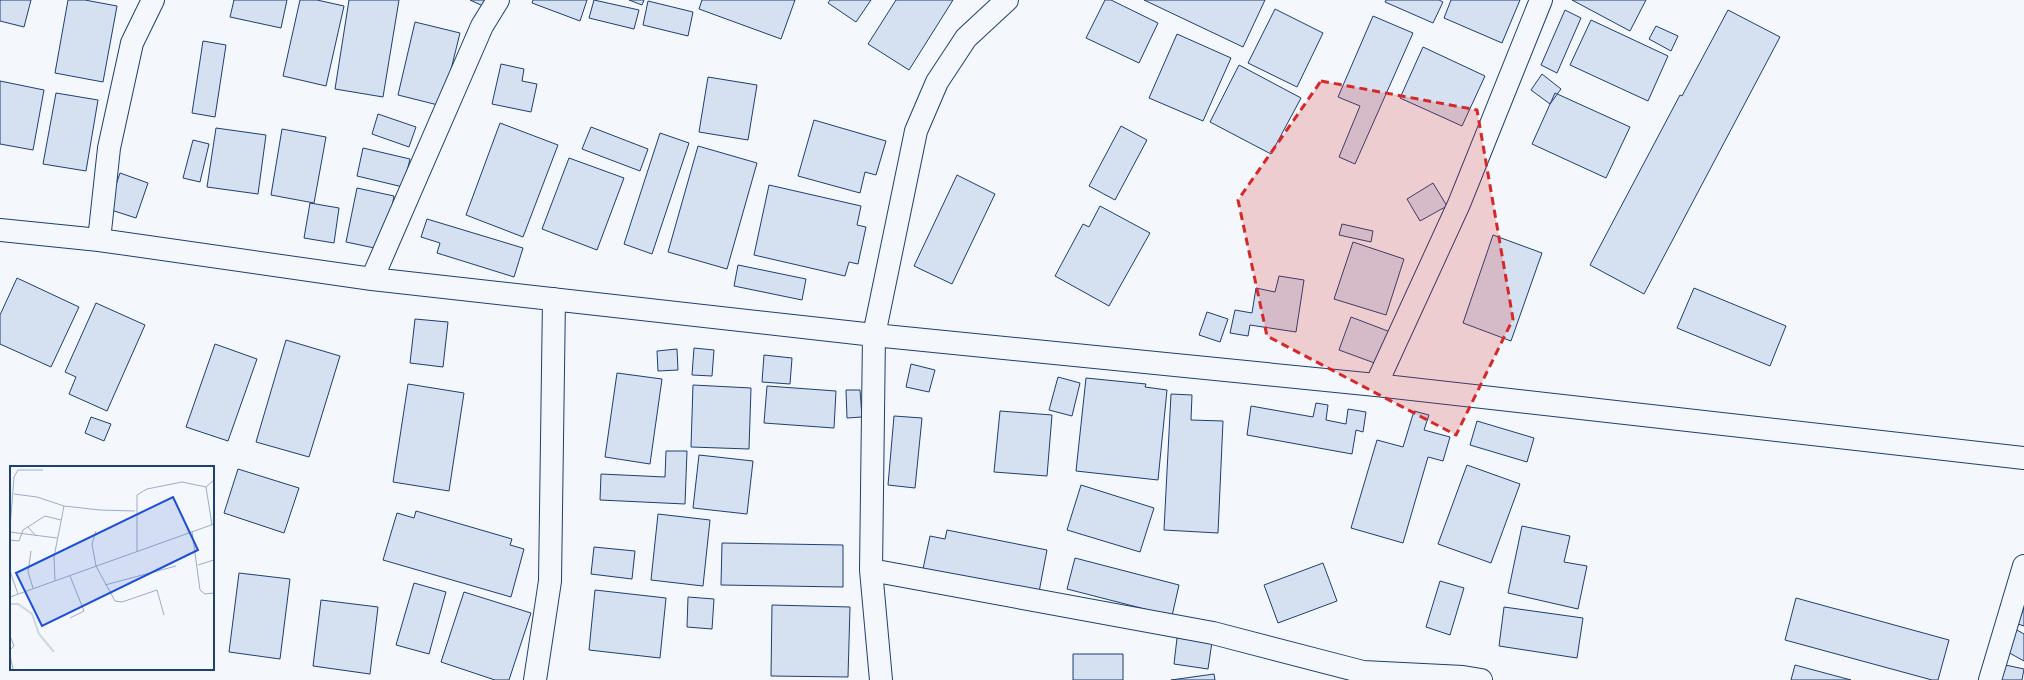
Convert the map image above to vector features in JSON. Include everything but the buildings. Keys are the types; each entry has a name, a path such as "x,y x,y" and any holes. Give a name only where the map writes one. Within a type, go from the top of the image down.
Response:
{"street":[{"path":"99,240 109,148 132,43 153,0"},
{"path":"372,279 482,26 498,0"},
{"path":"881,680 871,570 874,335 916,131 937,82 966,38 1007,0"},
{"path":"1376,384 1459,204 1541,0"},
{"path":"0,230 99,240 372,279 874,335 1376,384 2024,458"},
{"path":"535,680 550,581 554,299"},
{"path":"1990,680 2024,566"},
{"path":"871,570 1213,633 1362,672 1463,677 1481,680"}],"highlighted area":[{"path":"1321,81 1477,110 1513,319 1456,435 1267,336 1238,200"}]}
